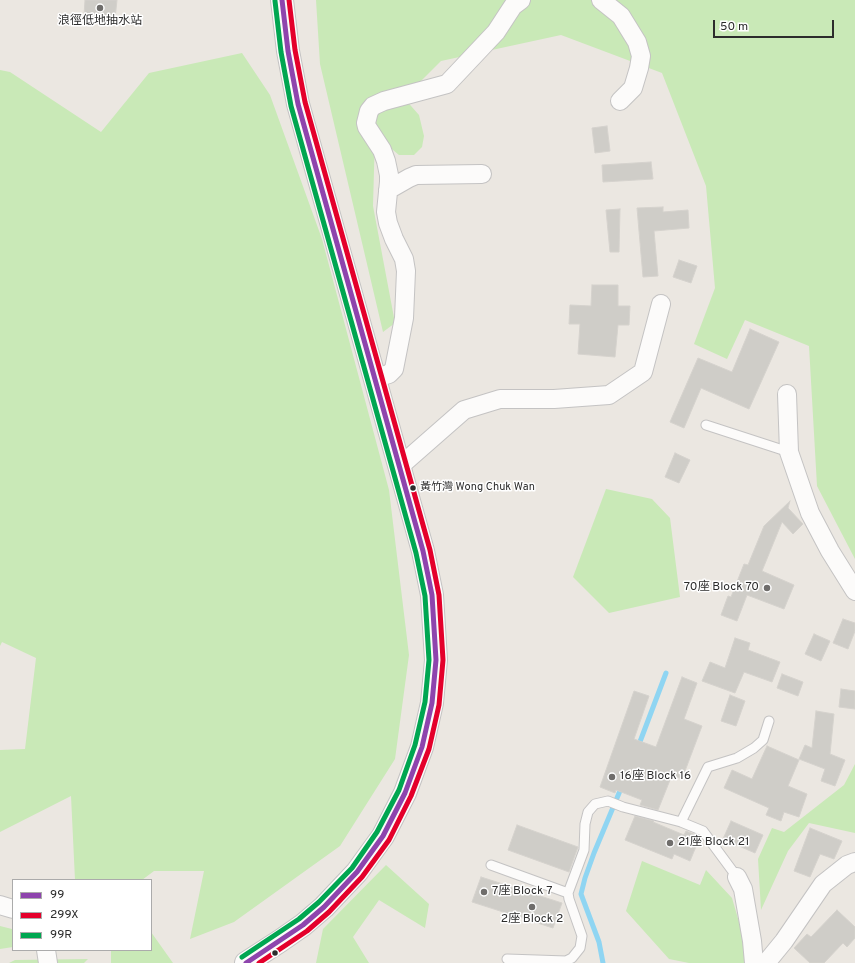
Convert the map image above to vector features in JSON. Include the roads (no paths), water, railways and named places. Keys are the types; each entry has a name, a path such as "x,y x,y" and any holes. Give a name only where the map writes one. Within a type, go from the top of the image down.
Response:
{"main road":[{"path":"246,963 303,925 324,907 357,872 383,836 395,816 422,747 432,703 436,660 432,595 422,551 298,104 288,51 282,0"}],"street":[{"path":"375,378 392,372 398,355 404,318 406,265 388,223 386,212 389,178 386,161 379,144 367,128 367,116 373,106 384,101 447,84 496,32 514,6 521,0"},
{"path":"601,0 620,16 635,37 640,49 641,61 633,88 620,101"},
{"path":"388,190 408,178 416,176 482,174"},
{"path":"399,467 464,410 500,399 554,399 609,395 643,372 661,304"},
{"path":"787,394 790,452 810,513 855,591"},
{"path":"766,963 784,942 823,884 847,865 855,862"},
{"path":"737,877 743,889 752,941 754,963"},
{"path":"46,951 48,963"}],"lane":[{"path":"447,84 464,80"},
{"path":"706,425 790,452"},
{"path":"681,822 708,767 737,758 754,748 763,740 769,721"},
{"path":"507,959 566,961 576,954 580,948 582,936 568,893 584,850 585,824 588,812 596,804 608,801 623,807 681,822 703,831 737,877"},
{"path":"491,865 568,893"}],"waterway":[{"path":"638,747 666,673"},
{"path":"603,963 599,942 581,894 594,853 622,786"}],"place":[{"name":"浪徑低地抽水站","path":"100,8"},
{"name":"黃竹灣 Wong Chuk Wan","path":"413,488"},
{"name":"70座 Block 70","path":"767,588"},
{"name":"16座 Block 16","path":"612,777"},
{"name":"21座 Block 21","path":"670,843"},
{"name":"7座 Block 7","path":"484,892"},
{"name":"2座 Block 2","path":"532,907"}]}
